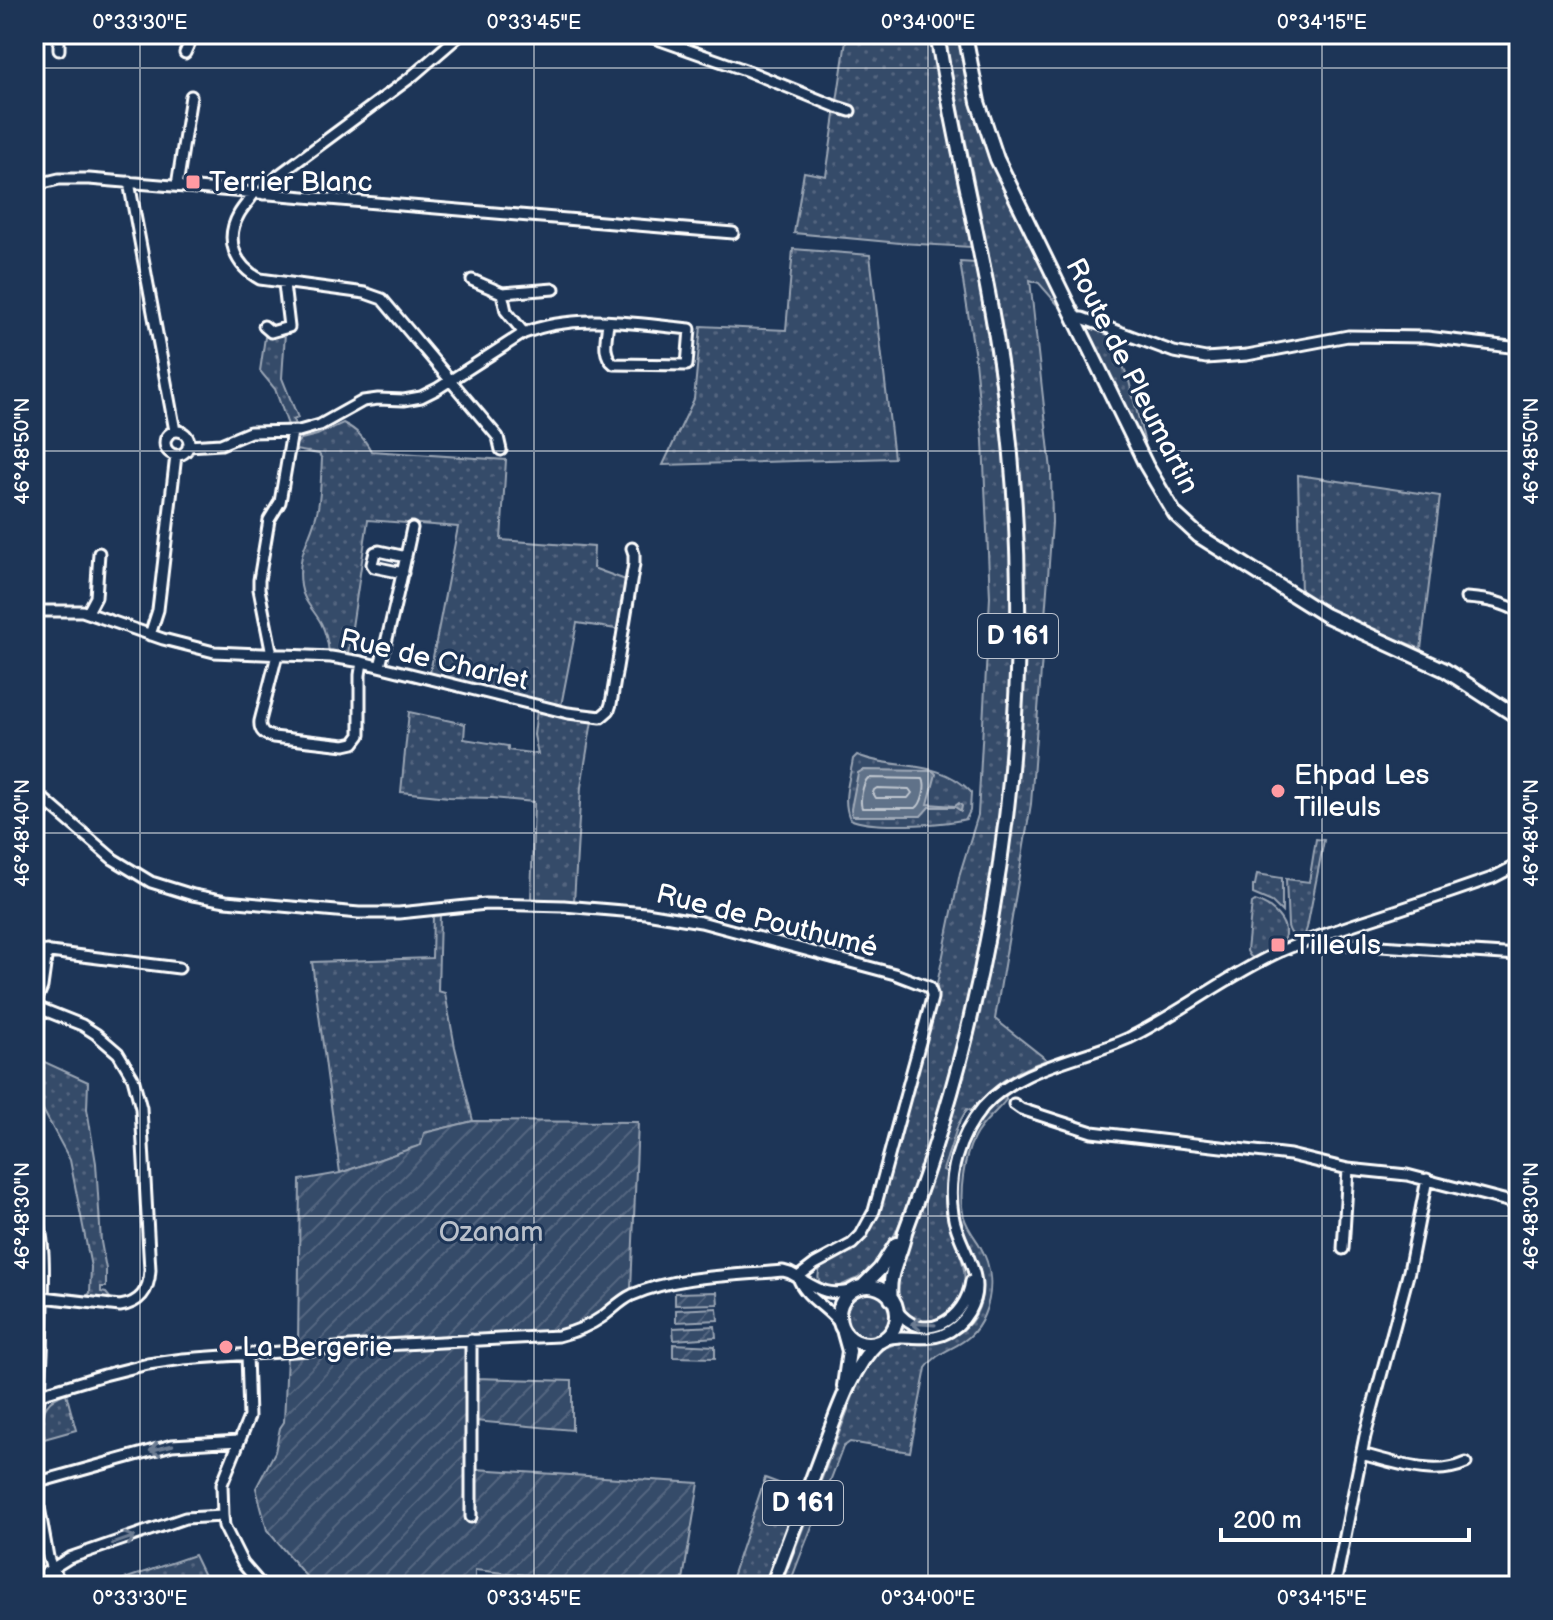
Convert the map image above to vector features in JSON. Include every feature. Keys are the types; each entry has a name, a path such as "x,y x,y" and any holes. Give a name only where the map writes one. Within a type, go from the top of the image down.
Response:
{"main road":[{"name":"D 161","path":"894,1304 891,1276 956,1076 990,929 1015,731 1017,545 1003,382 937,34"},
{"name":"Route de Pleumartin","path":"965,34 978,102 991,142 1155,483 1184,524 1218,549 1325,615 1445,670 1519,718"},
{"name":"D 161","path":"858,1289 880,1269 905,1232"},
{"path":"877,1288 894,1304 895,1324 880,1341 868,1344 858,1342 850,1338 842,1327 839,1313 842,1303 858,1289 877,1288"},
{"name":"D 161","path":"834,1420 848,1361 849,1349 842,1327"},
{"name":"D 161","path":"772,1586 834,1420 858,1366 880,1341"}],"street":[{"path":"59,34 59,50"},
{"path":"185,53 190,34"},
{"path":"461,34 410,78 279,175 241,210 231,236 237,259 251,275 260,279 365,293 382,299 498,437 501,450"},
{"path":"643,34 850,111"},
{"path":"177,186 191,96"},
{"path":"34,185 73,178 733,233"},
{"path":"129,182 175,431"},
{"path":"226,191 241,210"},
{"path":"472,280 502,293 554,289"},
{"path":"264,326 271,332 289,327 284,284"},
{"path":"502,293 506,311 524,333"},
{"path":"1074,318 1082,318 1174,352 1206,358 1247,355 1348,336 1427,337 1519,348"},
{"path":"188,446 218,444 250,432 292,432 320,425 363,401 415,398 430,393 524,333 564,322 608,322 690,329 687,365 614,364 606,354 608,322"},
{"path":"175,431 186,435 188,446 184,453 176,455 168,452 165,445 168,435 175,431"},
{"path":"292,432 280,502 269,520 259,580 274,655 260,721 263,733 273,737 345,745 354,743 360,735 362,662"},
{"path":"150,635 158,610 176,455"},
{"path":"380,666 412,528"},
{"name":"Rue de Charlet","path":"34,611 88,612 150,635 214,652 331,657 362,662 560,711 590,717 604,716 611,704 634,558 632,548"},
{"path":"403,573 372,564 377,551 406,557"},
{"path":"88,612 96,597 99,553"},
{"path":"1466,598 1507,606 1519,612"},
{"name":"Rue de Pouthumé","path":"34,791 113,859 151,882 193,895 226,901 359,913 399,913 486,904 646,913 701,922 895,974 929,987 932,998 874,1211 861,1235 852,1244 798,1277"},
{"path":"34,828 47,803"},
{"path":"880,1341 900,1336 932,1338 954,1329 965,1318 974,1300 976,1280 953,1216 952,1176 962,1142 973,1120 999,1093 1025,1077 1126,1039 1282,951 1469,886 1519,864"},
{"path":"1324,935 1334,943 1519,955"},
{"path":"34,950 179,968"},
{"path":"43,1297 120,1306 139,1299 150,1281 141,1108 133,1078 118,1053 96,1034 82,1025 34,1006 42,987 47,951"},
{"path":"1014,1104 1092,1132 1290,1155 1348,1169 1427,1179 1519,1204"},
{"path":"1343,1249 1348,1169"},
{"path":"1335,1586 1361,1454 1406,1284 1427,1179"},
{"path":"34,1203 43,1243 43,1297 38,1339 40,1394 34,1428"},
{"path":"894,1304 903,1318 915,1326 942,1323 954,1316 966,1300 971,1285 971,1265"},
{"path":"40,1394 148,1364 247,1354 558,1336 579,1331 630,1296 689,1280 718,1276 783,1271 831,1294 858,1289"},
{"path":"798,1277 807,1292 832,1313 842,1327"},
{"path":"471,1340 471,1517"},
{"path":"247,1354 249,1417 222,1484 223,1516 224,1526 243,1564 262,1586"},
{"path":"64,1586 52,1569 45,1547 34,1481 172,1445 239,1441"},
{"path":"1361,1454 1435,1470 1455,1468 1466,1463"},
{"path":"34,1580 69,1558 185,1518 223,1516"}],"green space":[{"path":"847,34 930,34 971,247 794,233 804,172 826,176"},
{"path":"944,34 959,34 973,103 989,156 1062,305 1059,306 1039,283 1030,280 1051,470 1052,523 1031,804 995,1019 1047,1060 1005,1080 971,1111 967,1109 958,1125 943,1170 947,1172 947,1215 961,1256 964,1283 954,1306 940,1317 923,1322 908,1316 896,1288 896,1278 951,1120 975,1033 994,945 1018,767 1024,677 1025,587 1013,407 991,267"},
{"path":"793,249 870,255 894,458 663,465 694,399 701,326 786,330"},
{"path":"960,262 975,263 998,406 1010,530 1010,686 997,843 985,921 951,1070 899,1226 871,1271 830,1288 819,1281 820,1268 858,1244 880,1205 937,1000 937,984 960,873 978,815 990,597 983,441 974,351"},
{"path":"1086,327 1140,345 1110,338 1128,377 1147,451"},
{"path":"285,333 282,378 298,418 293,420 295,424 288,425 275,389 260,371 265,337"},
{"path":"343,423 360,435 371,451 506,460 501,540 594,547 593,568 631,582 623,630 577,623 560,711 429,678 458,527 368,520 348,654 329,653 323,627 302,591 300,574 318,508 322,459 319,454 295,450 301,439"},
{"path":"1298,475 1440,496 1421,649 1355,622 1301,594"},
{"path":"537,710 592,721 581,787 574,902 531,900 534,802 401,792 409,712 465,724 464,739 538,754 534,735"},
{"path":"857,755 931,770 959,781 971,792 970,811 966,819 907,825 874,824 850,819 846,804 847,789 853,759"},
{"path":"1316,839 1324,840 1307,928 1304,937 1298,938 1288,926 1286,879 1309,882"},
{"path":"1257,874 1282,878 1282,912 1272,902 1253,894"},
{"path":"1255,901 1278,916 1285,934 1277,947 1253,958 1247,951 1252,903"},
{"path":"440,915 438,991 445,993 473,1121 424,1133 422,1145 340,1173 312,962 432,958 433,916"},
{"path":"45,1020 40,1060 88,1082 87,1109 96,1163 101,1242 106,1269 106,1287 101,1287 101,1292 111,1299 87,1296 90,1293 91,1267 70,1160 34,1093 34,1021"},
{"path":"1005,1094 1006,1100 974,1138 963,1176 964,1217 989,1270 989,1297 984,1315 971,1335 939,1355 926,1368 910,1452 850,1442 843,1447 789,1586 781,1586 865,1365 878,1352 895,1344 925,1344 948,1339 967,1326 976,1314 981,1302 981,1280 956,1209 958,1172 963,1154 980,1121"},
{"name":"Ozanam","path":"473,1121 638,1122 631,1289 625,1305 579,1337 475,1344 475,1378 572,1381 572,1430 475,1421 475,1469 699,1483 682,1586 640,1586 475,1570 475,1586 314,1586 267,1530 256,1488 275,1452 284,1422 287,1356 298,1345 300,1180 340,1173 421,1145 424,1133"},
{"path":"717,1292 718,1304 675,1305 675,1293"},
{"path":"868,1293 884,1300 891,1316 884,1332 868,1339 852,1332 845,1316 852,1300"},
{"path":"717,1308 718,1320 676,1322 676,1310"},
{"path":"715,1326 716,1337 674,1340 673,1328"},
{"path":"673,1344 715,1346 715,1358 673,1357"},
{"path":"66,1393 76,1430 37,1441 47,1406"},
{"path":"765,1478 800,1491 764,1586 729,1586"},
{"path":"194,1555 209,1586 110,1584"}],"water":[{"path":"863,770 933,771 936,774 928,804 955,806 959,803 961,811 955,807 929,807 921,816 852,816 858,773"}],"place":[{"name":"Terrier Blanc","path":"193,182"},
{"name":"Ehpad Les Tilleuls","path":"1278,791"},
{"name":"Tilleuls","path":"1278,945"},
{"name":"La Bergerie","path":"226,1347"}]}
